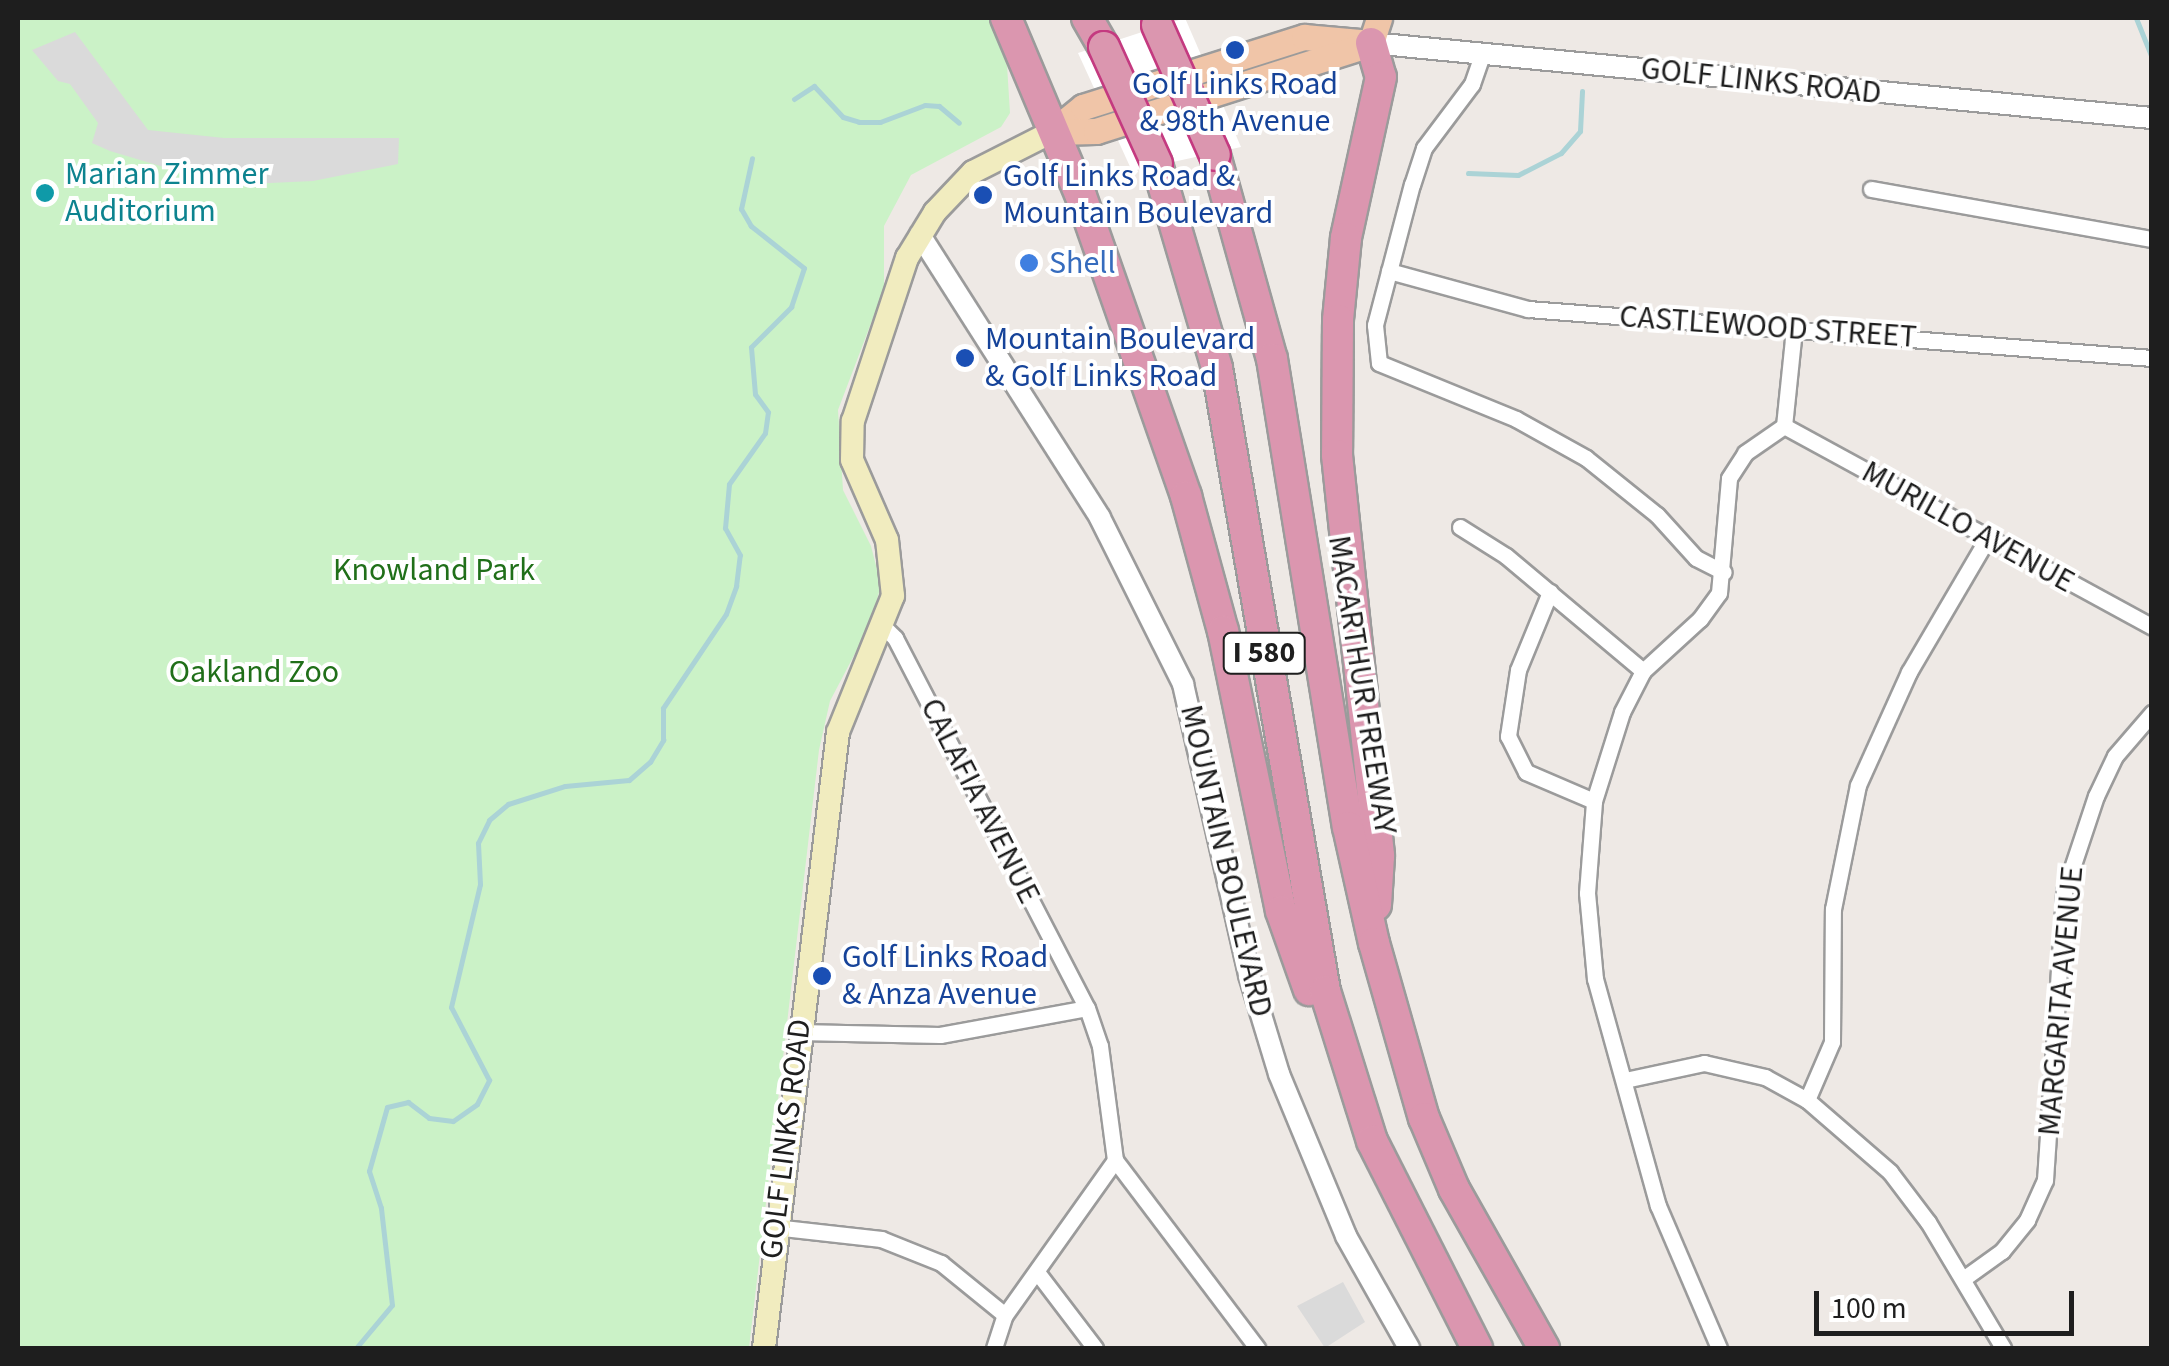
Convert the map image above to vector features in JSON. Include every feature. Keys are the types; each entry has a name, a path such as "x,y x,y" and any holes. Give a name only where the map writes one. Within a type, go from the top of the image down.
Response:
{"highway":[{"path":"1006,18 1081,196 1200,542 1280,911 1372,1141"},
{"name":"I 580","path":"1087,18 1158,164 1216,368 1307,914 1372,1141 1476,1348"},
{"name":"MACARTHUR FREEWAY","path":"1155,21 1215,155 1272,358 1348,827 1374,943 1446,1172 1544,1348"},
{"path":"1372,26 1380,77 1346,238 1338,320 1337,455 1379,856 1374,943"}],"main road":[{"path":"1304,38 1332,18"},
{"name":"GOLF LINKS ROAD","path":"1052,132 1096,130 1372,26"},
{"name":"GOLF LINKS ROAD","path":"764,1348 774,1228 838,732 892,596 894,564 857,479 850,441 858,401 920,235 974,172 1052,132 1083,106 1304,38 1372,26"}],"street":[{"name":"GOLF LINKS ROAD","path":"1372,26 1482,52 2152,118"},
{"path":"1482,52 1472,84 1424,148 1374,325 1379,363 1516,419 1586,458 1656,515 1696,558 1724,572"},
{"path":"1871,189 2152,239"},
{"name":"MOUNTAIN BOULEVARD","path":"920,235 1100,518 1184,684 1249,975 1279,1074 1346,1236 1408,1348"},
{"name":"CASTLEWOOD STREET","path":"1389,271 1528,309 2152,358"},
{"path":"1719,1348 1658,1206 1595,979 1586,893 1594,801 1643,671 1700,619 1724,572 1729,478 1745,453 1784,426 1794,329"},
{"name":"MURILLO AVENUE","path":"1784,426 2152,626"},
{"path":"1460,527 1550,592 1643,671"},
{"path":"1807,1100 1832,1042 1834,909 1858,785 1887,713 1987,539"},
{"path":"1550,592 1518,670 1508,736 1526,772 1594,801"},
{"name":"CALAFIA AVENUE","path":"881,624 896,638 1087,1008 1100,1046 1115,1160 1257,1348"},
{"name":"MARGARITA AVENUE","path":"1963,1278 2002,1251 2027,1220 2045,1180 2064,892 2096,796 2115,756 2152,714"},
{"path":"798,1032 940,1035 1087,1008"},
{"path":"1625,1080 1704,1063 1764,1077 1807,1100 1890,1172 1963,1278 2003,1348"},
{"path":"994,1348 1005,1315 1115,1160"},
{"path":"774,1228 881,1240 941,1262 1005,1315"},
{"path":"1037,1272 1095,1348"}],"green space":[{"name":"Knowland Park","path":"18,18 989,18 1007,65 1010,113 1001,127 911,175 884,226 884,289 838,410 843,490 871,546 881,585 870,625 830,701 819,750 749,1348 18,1348"}],"shaded area":[{"path":"75,32 148,130 224,138 399,138 398,164 313,181 224,185 110,151 92,143 98,123 70,84 58,81 32,50"},
{"path":"1343,1282 1365,1322 1325,1348 1297,1306"}],"pier":[{"path":"1185,18 1241,147 1132,171 1078,53"}],"waterway":[{"path":"2136,18 2152,58"},
{"path":"794,99 814,86 843,117 859,122 880,122 925,105 939,106 959,123"},
{"path":"1468,173 1518,175 1561,153 1580,131 1582,91"},
{"path":"356,1348 392,1305 381,1208 369,1171 387,1107 408,1102 429,1118 453,1121 477,1104 489,1080 451,1007 480,884 478,843 489,820 508,804 565,786 629,780 650,762 663,740 663,708 726,614 736,586 740,555 725,528 729,484 765,433 768,412 755,394 751,347 791,307 804,268 751,226 741,209 752,158"}],"place":[{"name":"Golf Links Road & 98th Avenue","path":"1235,50"},
{"name":"Marian Zimmer Auditorium","path":"45,193"},
{"name":"Golf Links Road & Mountain Boulevard","path":"983,195"},
{"name":"Shell","path":"1029,263"},
{"name":"Mountain Boulevard & Golf Links Road","path":"965,358"},
{"name":"Golf Links Road & Anza Avenue","path":"822,976"}],"park label":[{"name":"Oakland Zoo","path":"254,672"}]}
